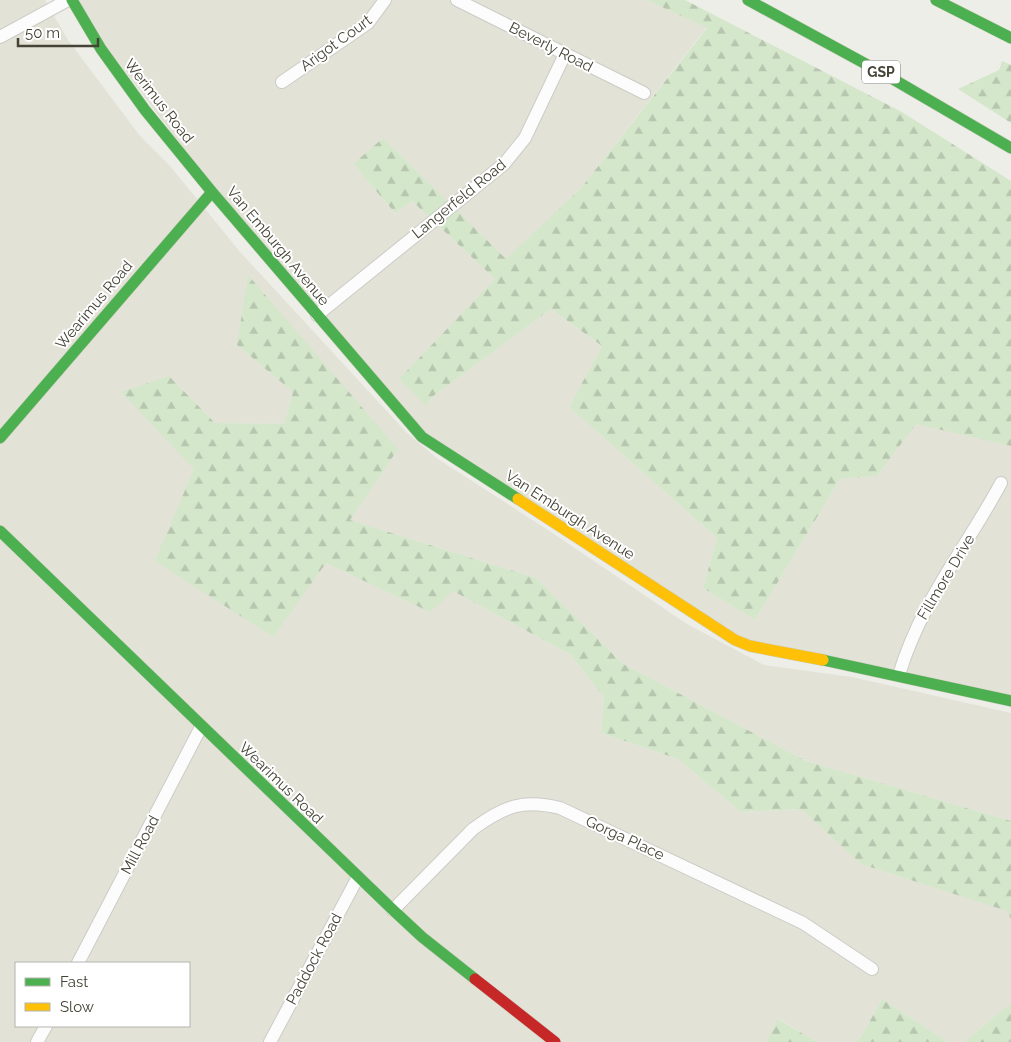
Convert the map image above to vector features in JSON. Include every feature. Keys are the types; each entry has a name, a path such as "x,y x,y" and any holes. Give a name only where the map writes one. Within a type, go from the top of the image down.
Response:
{"main road":[{"name":"Werimus Road","path":"72,0 122,80 212,192"},
{"name":"GSP","path":"748,0 886,75 1011,148"},
{"path":"936,0 1011,38"},
{"name":"Van Emburgh Avenue","path":"212,192 422,437 736,640 750,646 899,675 1011,701"},
{"name":"Wearimus Road","path":"0,438 171,237 212,192"},
{"name":"Wearimus Road","path":"0,531 422,937 554,1042"}],"street":[{"path":"0,37 68,0"},
{"name":"Arigot Court","path":"282,82 368,23 385,0"},
{"name":"Beverly Road","path":"457,0 644,93"},
{"name":"Langerfeld Road","path":"317,315 504,164 525,138 565,54"},
{"name":"Fillmore Drive","path":"899,675 909,643 920,619 1001,483"},
{"name":"Mill Road","path":"79,962 202,727"},
{"name":"Gorga Place","path":"393,910 473,829 488,818 517,805 544,804 560,808 803,923 872,969"},
{"name":"Paddock Road","path":"270,1042 358,877"},
{"path":"37,1042 45,1027"}],"shaded area":[{"path":"0,0 45,0 68,40 140,136 170,166 241,253 407,433 438,459 551,532 687,624 764,665 852,677 1011,713 1011,821 806,761 622,663 536,578 350,520 397,448 237,345 293,392 284,424 215,423 169,376 326,563 429,611 453,591 571,655 604,698 601,733 678,759 741,812 801,809 861,864 1008,911 1011,919 1011,1003 964,1042 948,1042 882,999 861,1037 855,1042 817,1042 779,1019 766,1042 0,1042"},
{"path":"71,0 647,0 707,27 581,188 506,260 383,138 353,164 395,213 412,201 495,279 427,405 432,397 551,309 602,346 569,407 717,538 703,588 755,620 840,479 877,476 916,423 1011,446 1011,701 743,642 421,437 217,193"}],"green space":[{"path":"647,0 685,0 902,112 1011,181 1011,446 916,424 877,476 840,479 755,620 703,588 717,538 569,407 602,346 551,309 432,397 426,406 399,379 495,279 412,201 395,213 353,164 383,138 506,259 581,188 707,28"},
{"path":"1002,61 1011,65 1011,123 958,89 999,70"},
{"path":"248,275 398,449 350,520 536,578 622,663 806,761 1011,821 1011,919 1007,911 861,864 801,809 741,812 678,759 601,733 604,698 571,655 453,591 430,612 326,563 273,637 155,561 194,469 121,392 169,376 215,423 284,424 293,392 237,345"},
{"path":"882,999 948,1042 855,1042 861,1037"},
{"path":"1011,1003 1011,1042 964,1042"},
{"path":"778,1019 817,1042 766,1042"}],"traffic: fast":[{"path":"72,0 101,49 145,110 212,192 422,437 518,499"},
{"path":"748,0 886,75 1011,148"},
{"path":"936,0 1011,38"},
{"path":"0,438 212,192"},
{"path":"0,531 393,910 422,937 475,979"},
{"path":"823,660 1011,701"}],"traffic: slow":[{"path":"518,499 735,640 750,646 823,660"}],"traffic: jam":[{"path":"475,979 555,1042"}]}
